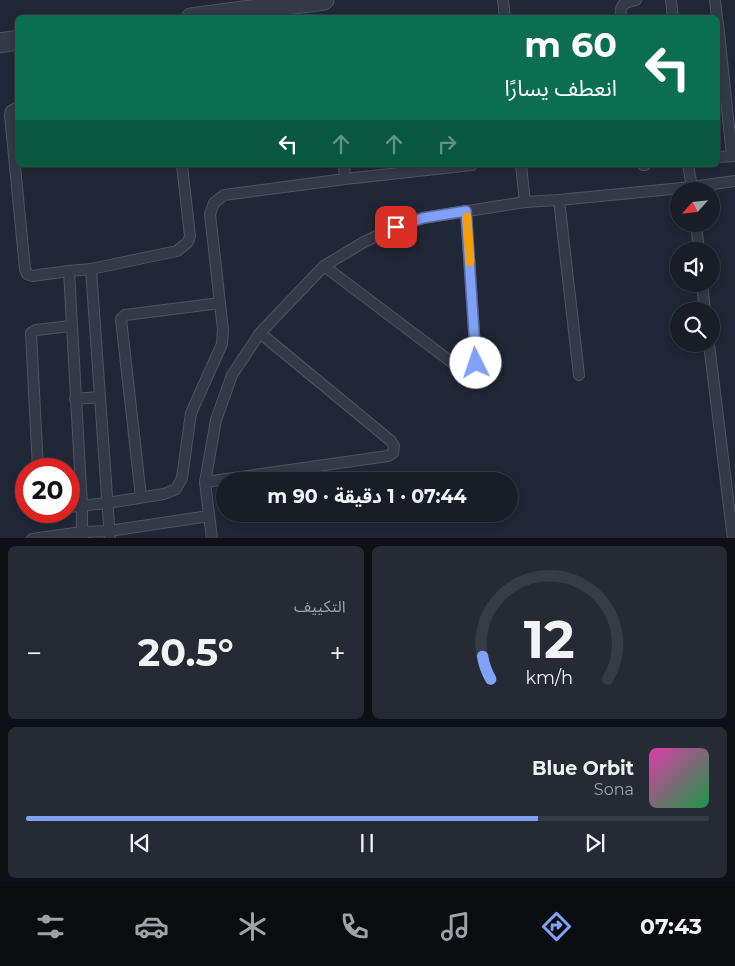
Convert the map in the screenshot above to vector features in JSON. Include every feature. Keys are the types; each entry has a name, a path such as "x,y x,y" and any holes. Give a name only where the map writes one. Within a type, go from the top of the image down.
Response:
{"street":[{"path":"213,15 324,0"},
{"path":"0,43 15,40"}],"lane":[{"path":"503,0 504,15"},
{"path":"620,15 622,4 636,0"},
{"path":"671,0 673,15"},
{"path":"715,0 717,15"},
{"path":"720,40 734,156 720,158"},
{"path":"15,109 10,115 15,166"},
{"path":"15,167 25,269 27,274 32,276 91,269 177,251 188,242 190,236 182,167"},
{"path":"344,167 345,179"},
{"path":"82,506 164,494 176,489 182,478 191,413 222,344 223,330 210,214 214,203 224,195 454,167"},
{"path":"521,167 525,202"},
{"path":"688,167 691,182"},
{"path":"720,184 735,182"},
{"path":"212,538 205,482 216,420 232,375 260,333 324,266 364,242 396,227 423,218 525,202 670,191"},
{"path":"559,200 579,375"},
{"path":"324,266 462,370 472,368 476,363 466,211"},
{"path":"91,269 109,535"},
{"path":"68,271 83,535"},
{"path":"141,497 121,319 126,315 220,304"},
{"path":"37,458 31,333 36,330 71,326"},
{"path":"205,482 388,456 393,453 394,446 391,441 260,333"},
{"path":"710,352 733,538"},
{"path":"75,400 100,397"},
{"path":"32,538 109,535 209,516"}],"slow traffic":[{"path":"467,217 470,262"}],"route":[{"path":"396,227 423,218 466,211 476,363"}]}
